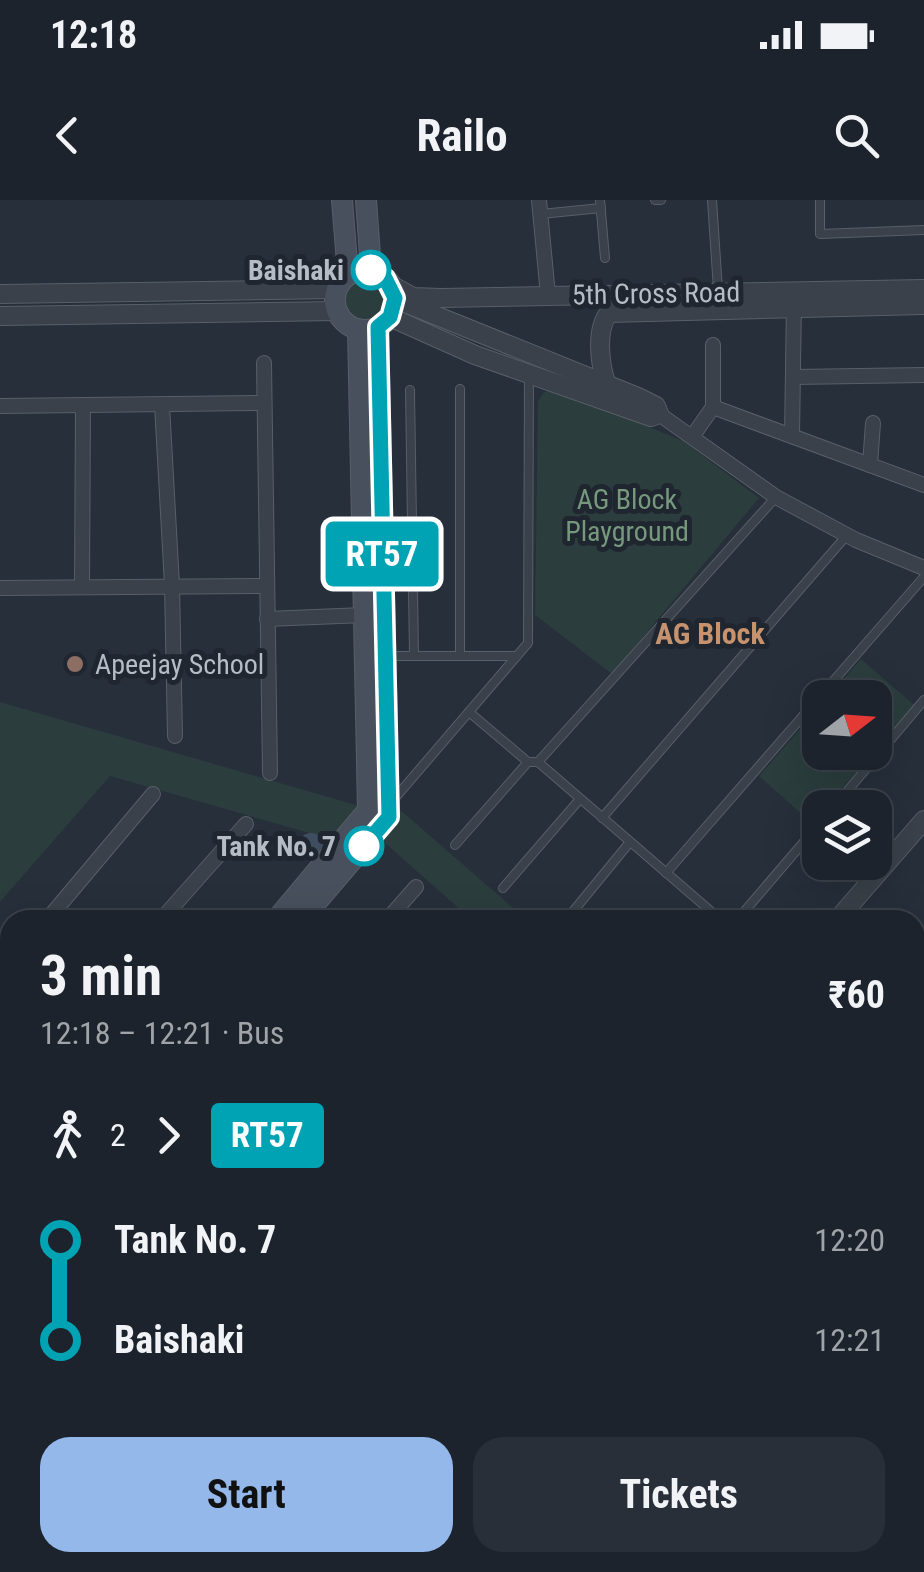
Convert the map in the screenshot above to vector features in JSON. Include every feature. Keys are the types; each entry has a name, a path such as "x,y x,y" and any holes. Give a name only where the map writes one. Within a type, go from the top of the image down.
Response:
{"main road":[{"path":"342,200 338,311 345,322 382,311"},
{"path":"284,910 368,810 384,656 382,311 371,270 366,200"},
{"path":"342,282 371,270"},
{"path":"310,910 389,817 364,616 382,311"}],"street":[{"path":"540,207 548,295"},
{"path":"0,294 342,282"},
{"name":"5th Cross Road","path":"382,311 413,297 548,295 718,301 924,288"},
{"path":"792,436 794,299"},
{"name":"5th Cross Road","path":"794,299 924,306"},
{"name":"5th Cross Road","path":"607,385 602,374 601,328 609,313 718,301"},
{"path":"0,316 338,311"},
{"path":"382,311 475,355 651,417 659,414"},
{"path":"382,311 430,316 656,406 659,414 776,497 847,536 924,568"},
{"path":"692,437 714,407 713,345"},
{"path":"264,363 270,772"},
{"path":"794,377 924,375"},
{"path":"0,406 264,403"},
{"path":"82,405 82,588"},
{"path":"162,405 176,736"},
{"path":"714,407 924,485"},
{"path":"870,465 873,422"},
{"path":"0,588 267,586"},
{"path":"268,619 364,616"},
{"path":"54,910 153,794"},
{"path":"847,910 924,820"},
{"path":"170,910 246,824"},
{"path":"396,910 416,887"}],"lane":[{"path":"712,200 718,301"},
{"path":"820,200 820,234 924,230"},
{"path":"540,207 601,204 606,258"},
{"path":"388,805 528,643 529,374"},
{"path":"460,389 460,656"},
{"path":"410,390 414,656"},
{"path":"455,844 776,497"},
{"path":"602,818 847,536"},
{"path":"666,874 924,577"},
{"path":"384,656 517,656"},
{"path":"848,790 924,700"},
{"path":"469,712 580,799 708,910"},
{"path":"503,888 580,799"},
{"path":"574,910 630,842"},
{"path":"746,910 802,844"}],"green space":[{"path":"365,278 380,285 387,300 380,315 365,322 350,315 343,300 350,285"},
{"name":"AG Block Playground","path":"556,389 683,441 759,498 612,674 535,615 538,401 544,392"},
{"path":"861,659 885,680 843,680"},
{"path":"892,686 914,705 892,730"},
{"path":"0,702 363,807 337,841 110,776 0,902"},
{"path":"802,727 802,770 858,770 840,790 802,790 802,814 759,776"},
{"path":"397,807 515,910 461,910 377,836"}],"water":[{"path":"311,833 320,837 324,846 320,855 311,859 302,855 298,846 302,837"}],"bus line":[{"name":"RT57","path":"364,846 389,817 378,327 390,317 395,298 391,285 371,270"}],"place":[{"name":"Baishaki","path":"371,270"},
{"name":"Apeejay School","path":"75,664"},
{"name":"Tank No. 7","path":"364,846"}],"district":[{"name":"AG Block","path":"710,634"}]}
